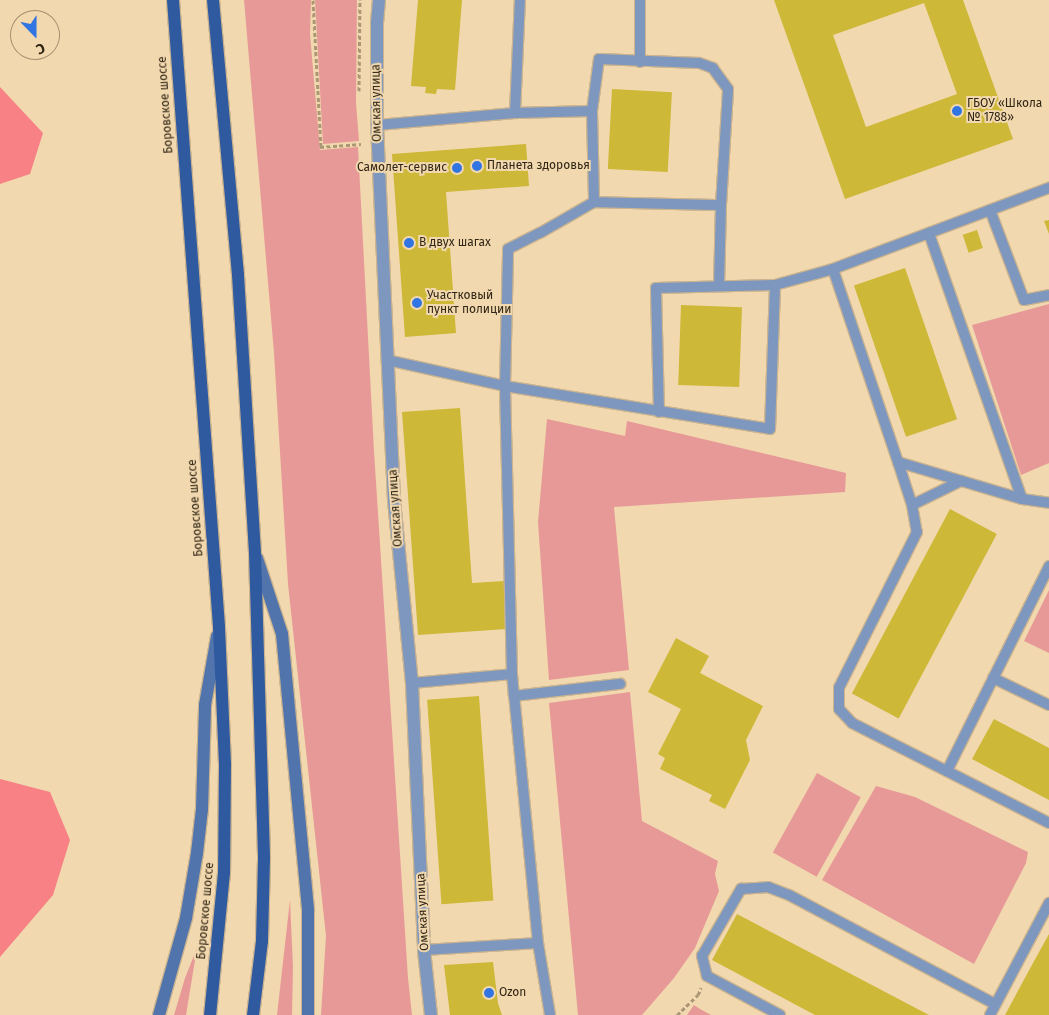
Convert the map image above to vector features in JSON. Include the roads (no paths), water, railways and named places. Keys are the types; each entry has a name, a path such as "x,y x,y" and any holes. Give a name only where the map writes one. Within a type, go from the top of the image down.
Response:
{"main road":[{"name":"Боровское шоссе","path":"173,0 220,627 225,765 224,873 210,1015"},
{"path":"213,0 239,285 255,553 264,852 262,941 253,1015"},
{"path":"255,553 282,634 308,911 308,1015"},
{"path":"159,1015 186,918 197,853 202,810 205,705 220,627"}],"street":[{"name":"Омская улица","path":"379,0 377,23 378,125 394,500 412,683 424,950 431,1015"}],"lane":[{"path":"515,113 520,0"},
{"path":"640,0 640,62"},
{"path":"594,202 592,111 599,59 699,64 713,68 728,89 721,205 719,286"},
{"path":"378,125 515,113 592,111"},
{"path":"659,412 656,288 774,285 833,269 1049,188"},
{"path":"550,1015 538,943 512,674 505,386 508,249 540,234 594,202 721,205"},
{"path":"990,210 1024,300 1049,295"},
{"path":"929,233 1022,499"},
{"path":"833,269 912,505 917,532 839,688 839,709 852,723 1049,823"},
{"path":"387,360 505,386 770,429 774,285"},
{"path":"898,462 1022,499 1049,503"},
{"path":"912,505 961,481"},
{"path":"947,771 1049,566"},
{"path":"412,683 512,674"},
{"path":"993,678 1049,705"},
{"path":"514,696 620,684"},
{"path":"780,1015 707,976 702,956 741,889 768,887 790,895 995,1004"},
{"path":"990,1015 1049,903"},
{"path":"424,950 538,943"}],"place":[{"name":"ГБОУ «Школа № 1788»","path":"957,111"},
{"name":"Планета здоровья","path":"477,166"},
{"name":"Самолет-сервис","path":"457,168"},
{"name":"В двух шагах","path":"409,243"},
{"name":"Участковый пункт полиции","path":"417,303"},
{"name":"Ozon","path":"489,993"}]}
